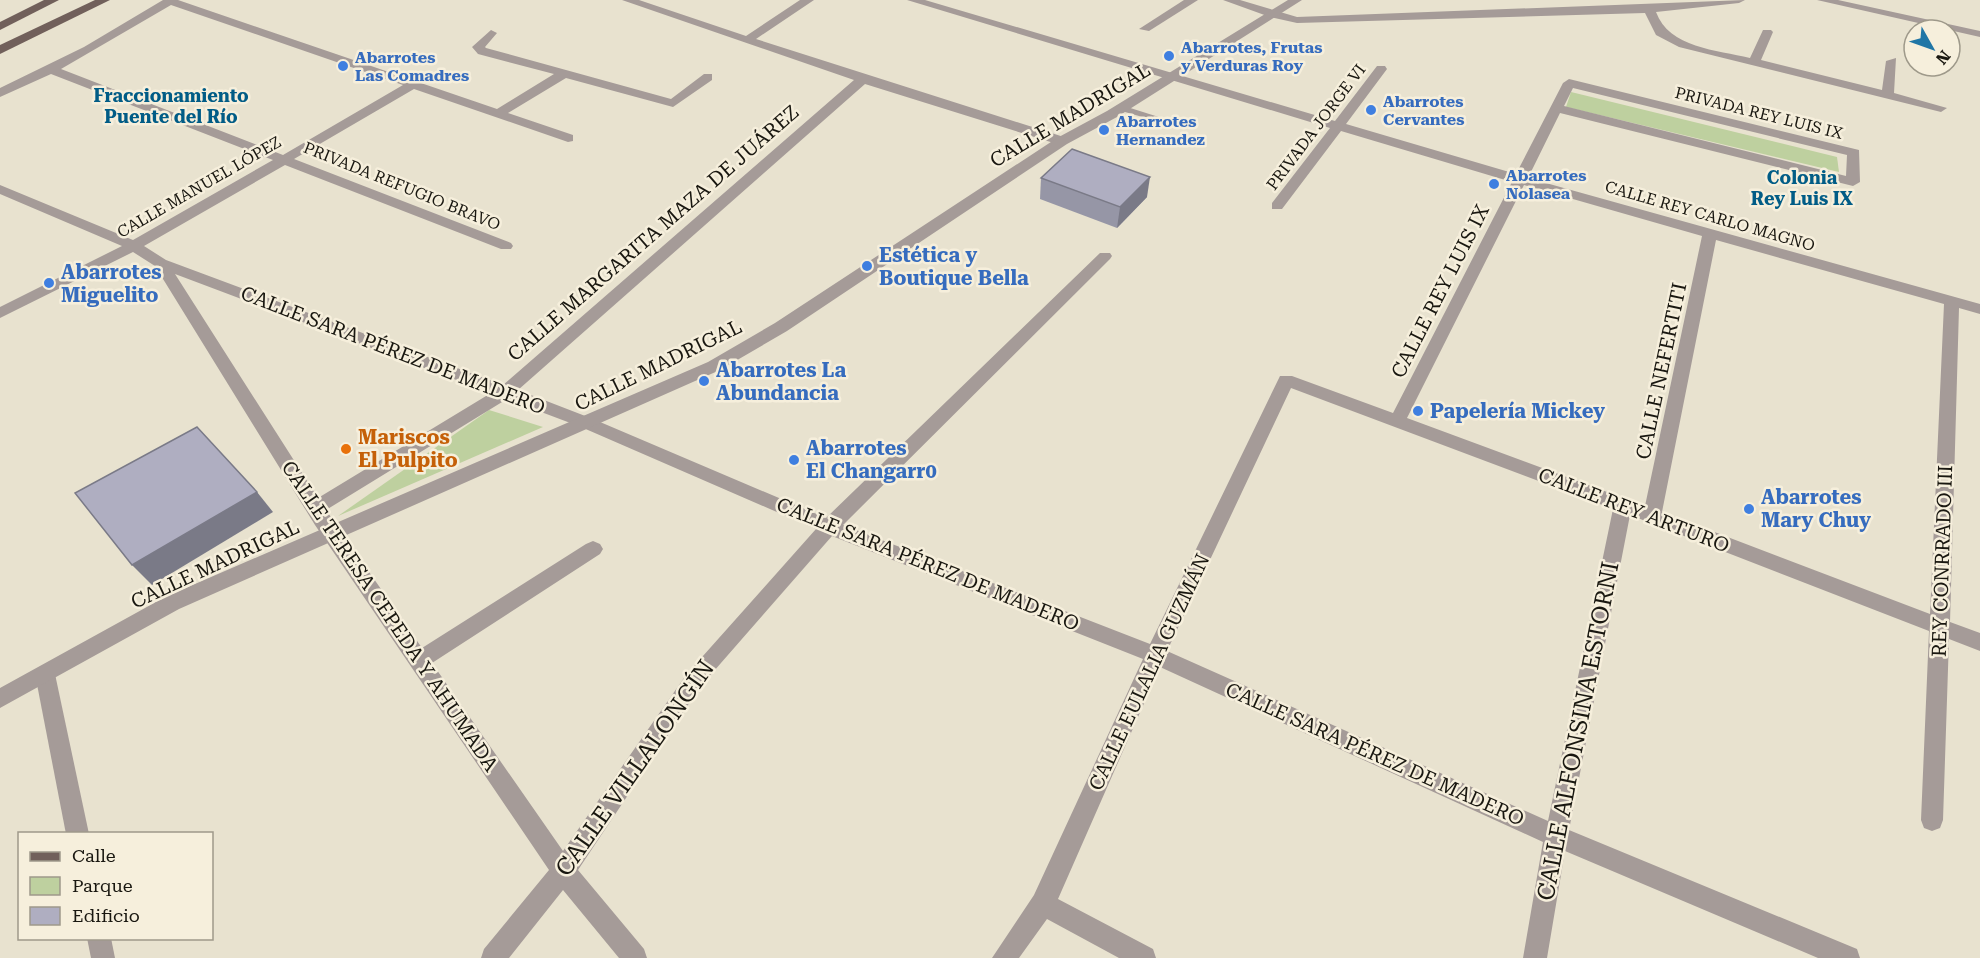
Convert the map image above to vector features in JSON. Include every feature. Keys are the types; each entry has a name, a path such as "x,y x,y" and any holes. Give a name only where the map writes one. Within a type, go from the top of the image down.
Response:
{"main road":[{"path":"22,16 45,0"},
{"path":"0,27 53,0"},
{"path":"0,50 104,0"}],"street":[{"path":"0,93 52,70 130,27 171,0 568,138"},
{"path":"628,0 863,79 1062,141"},
{"path":"749,39 808,0"},
{"name":"CALLE REY CARLO MAGNO","path":"913,0 1520,180 1980,309"},
{"path":"1145,29 1192,0"},
{"path":"1229,0 1297,20 1649,9 1739,0"},
{"name":"CALLE MADRIGAL","path":"0,699 172,603 714,366 781,327 1062,141 1121,108 1296,0"},
{"path":"1823,0 1874,5 1980,34"},
{"path":"1649,9 1656,30 1668,39 1754,63 1941,108"},
{"path":"1754,63 1767,32"},
{"path":"491,33 478,47 482,51 673,103 708,77"},
{"path":"1887,95 1892,61"},
{"name":"PRIVADA JORGE VI","path":"1277,206 1382,69"},
{"name":"PRIVADA REFUGIO BRAVO","path":"52,70 286,158 506,246"},
{"path":"498,114 563,74"},
{"name":"CALLE MARGARITA MAZA DE JUÁREZ","path":"315,508 504,393 863,79"},
{"name":"PRIVADA REY LUIS IX","path":"1520,180 1569,83 1854,153 1853,182 1557,108"},
{"name":"CALLE MANUEL LÓPEZ","path":"0,313 134,246 412,85"},
{"name":"CALLE REY LUIS IX","path":"1397,421 1520,180"},
{"name":"CALLE SARA PÉREZ DE MADERO","path":"0,189 134,246 161,263 587,423 829,527 1155,655 1556,836 1848,958"},
{"name":"CALLE NEFERTITI","path":"1652,516 1710,233"},
{"name":"CALLE VILLALONGÍN","path":"493,958 563,871 693,681 829,527 1105,256"},
{"name":"CALLE TERESA CEPEDA Y AHUMADA","path":"161,263 332,534 563,871 634,958"},
{"name":"REY CONRRADO III","path":"1932,820 1952,301"},
{"name":"CALLE REY ARTURO","path":"1286,380 1623,505 1980,642"},
{"name":"CALLE EULALIA GUZMÁN","path":"1004,958 1042,904 1155,655 1286,380"},
{"name":"CALLE ALFONSINA ESTORNI","path":"1535,958 1556,836 1623,505"},
{"path":"419,661 593,549"},
{"path":"45,674 78,832"},
{"path":"1042,904 1144,958"},
{"path":"99,940 103,958"}],"lane":[{"path":"1121,108 1160,119"}],"green space":[{"path":"1571,92 1837,157 1839,172 1566,107"},
{"path":"489,410 543,427 338,516"}],"building":[{"path":"1072,149 1150,177 1120,207 1041,178"},
{"path":"197,427 257,492 132,565 75,493"}],"place":[{"name":"Abarrotes, Frutas y Verduras Roy","path":"1169,56"},
{"name":"Abarrotes Las Comadres","path":"343,66"},
{"name":"Abarrotes Cervantes","path":"1371,110"},
{"name":"Abarrotes Hernandez","path":"1104,130"},
{"name":"Abarrotes Nolasea","path":"1494,184"},
{"name":"Estética y Boutique Bella","path":"867,266"},
{"name":"Abarrotes Miguelito","path":"49,283"},
{"name":"Abarrotes La Abundancia","path":"704,381"},
{"name":"Papelería Mickey","path":"1418,411"},
{"name":"Mariscos El Pulpito","path":"346,449"},
{"name":"Abarrotes El Changarr0","path":"794,460"},
{"name":"Abarrotes Mary Chuy","path":"1749,509"}],"district":[{"name":"Fraccionamiento Puente del Río","path":"171,106"},
{"name":"Colonia Rey Luis IX","path":"1802,187"}]}
